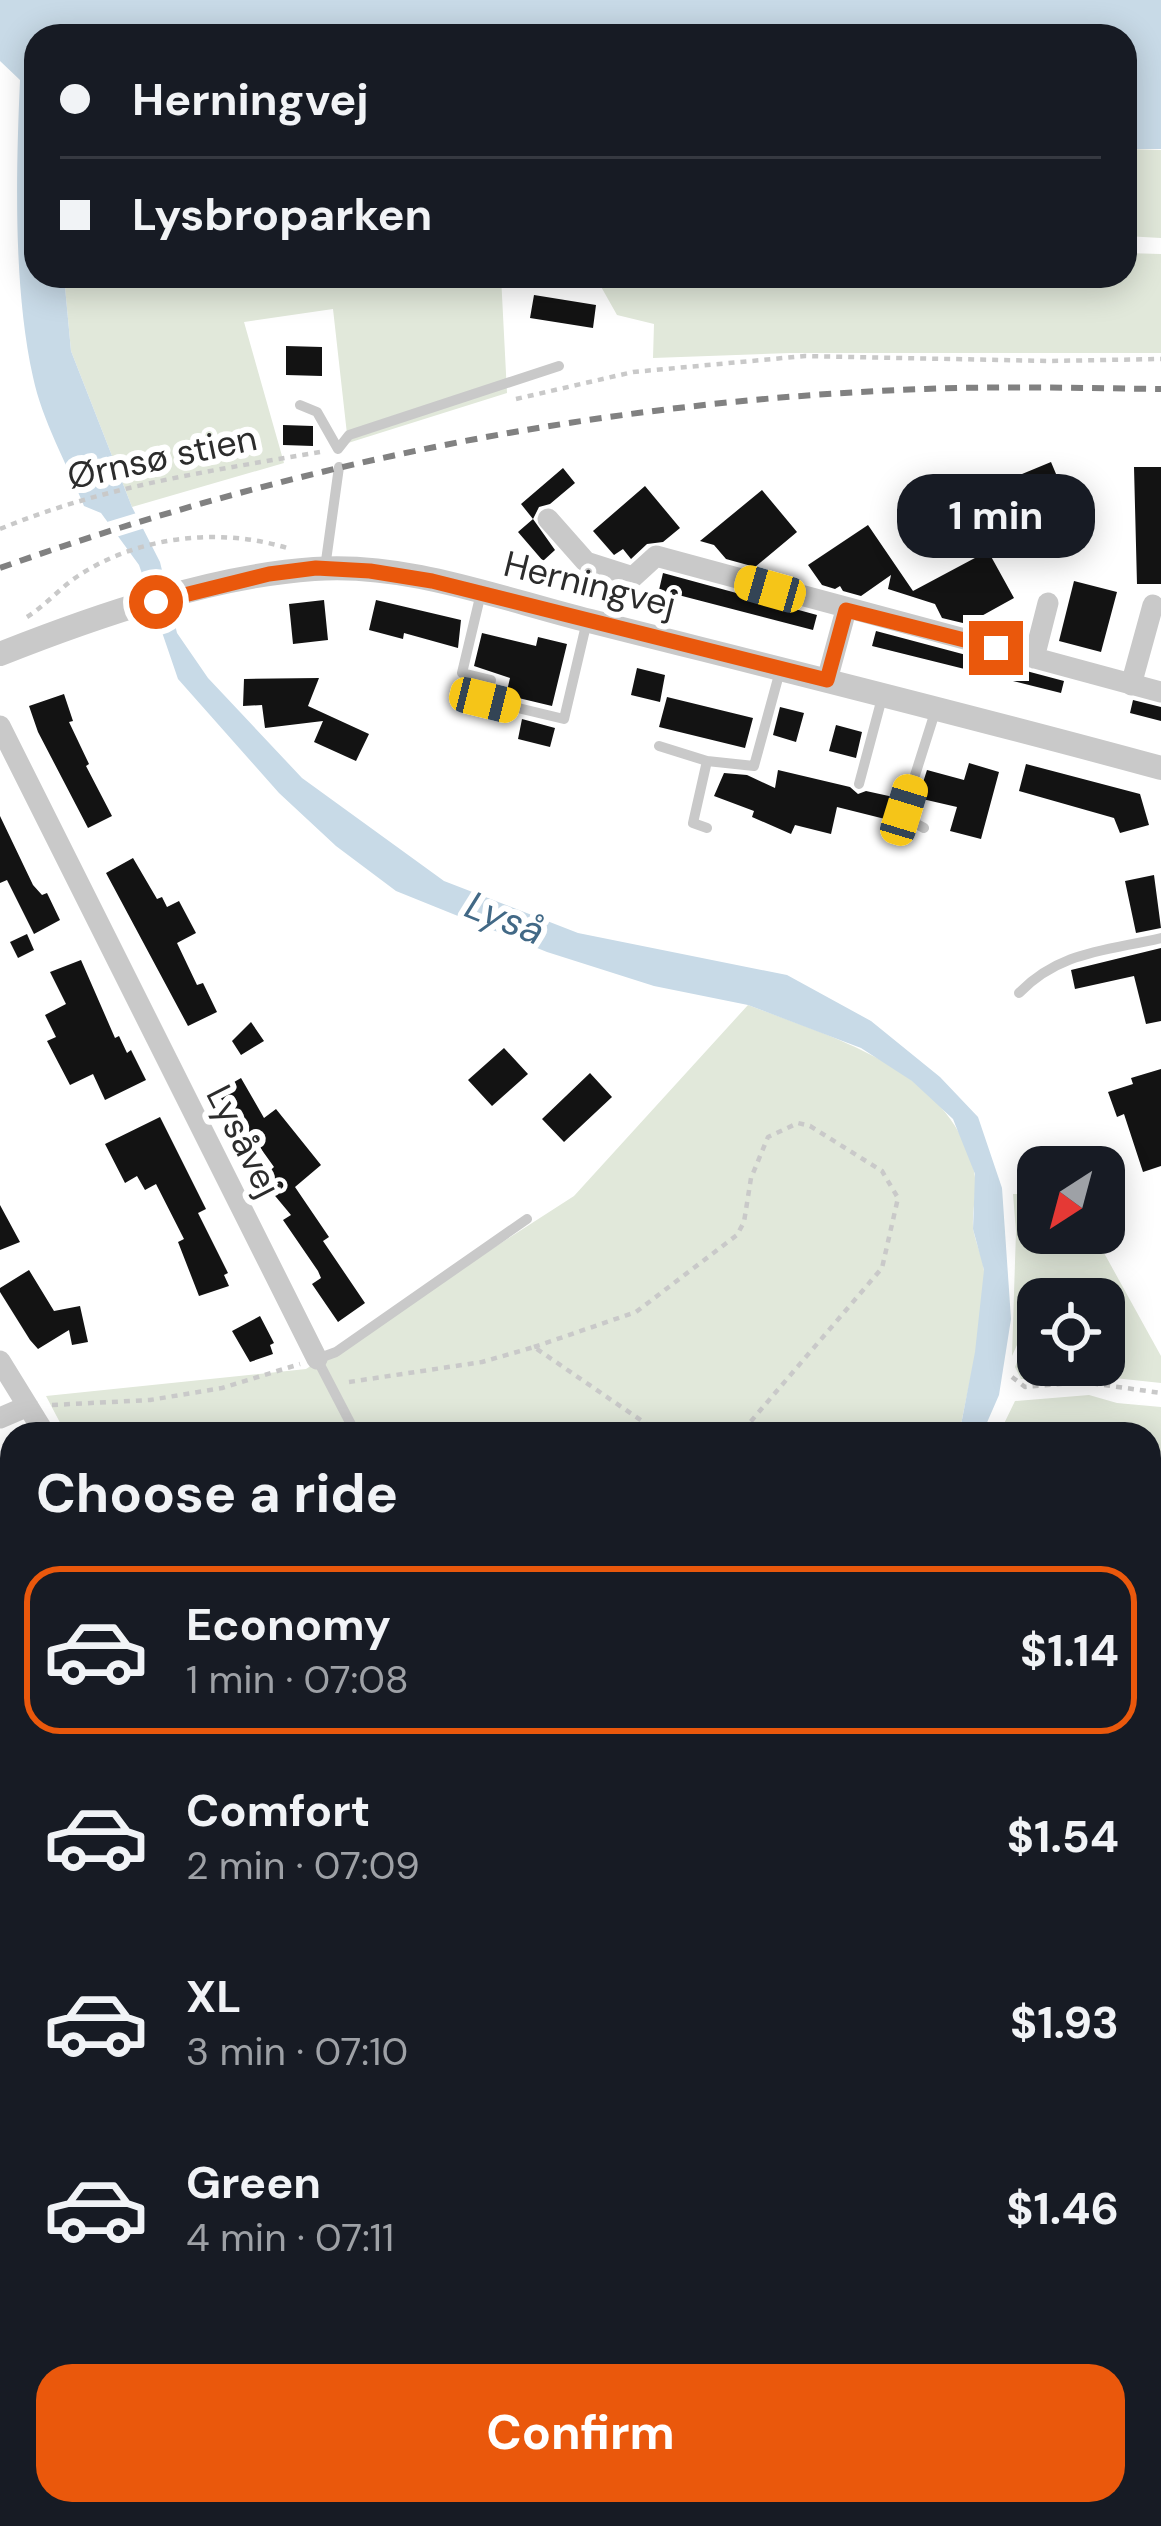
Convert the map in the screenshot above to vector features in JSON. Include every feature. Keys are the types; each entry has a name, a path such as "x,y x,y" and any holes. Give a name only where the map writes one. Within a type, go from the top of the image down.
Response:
{"street":[{"path":"548,519 586,562 633,577 656,556 1161,692"},
{"name":"Herningvej","path":"0,654 185,593 269,574 320,568 405,575 1161,767"},
{"path":"1034,658 1048,604"},
{"path":"1131,685 1153,605"},
{"path":"827,680 846,610"},
{"name":"Lysåvej","path":"0,726 317,1358"},
{"path":"0,1360 38,1422"},
{"path":"0,1418 28,1406"}],"lane":[{"path":"300,405 317,412 338,449 349,435 559,366"},
{"path":"320,568 339,466"},
{"path":"482,593 462,673 491,680 485,700 564,719 587,621"},
{"path":"659,746 707,760 754,766 781,668"},
{"path":"860,784 883,694"},
{"path":"924,828 904,810 936,709"},
{"path":"707,760 692,823 707,828"},
{"path":"1018,993 1057,962 1161,938"},
{"path":"350,1422 317,1358 336,1352 527,1219"}],"path":[{"path":"510,401 633,372 805,356 1047,361 1161,358"},
{"name":"Ørnsø stien","path":"0,529 77,499 145,482 338,449"},
{"path":"14,623 44,606 79,575 154,545 202,537 248,538 299,551 320,568"},
{"path":"330,1385 482,1362 636,1312 737,1235 744,1222 751,1178 768,1137 798,1123 882,1171 898,1198 882,1268 750,1422"},
{"path":"534,1347 643,1422"},
{"path":"28,1406 150,1400 222,1388 317,1358"},
{"path":"1012,1377 1025,1387 1083,1382 1161,1393"}],"shaded area":[{"path":"1137,149 1161,150 1161,238 1137,237"},
{"path":"1137,253 1161,254 1161,353 790,353 653,358 654,324 617,315 602,288 1137,288"},
{"path":"65,288 502,288 507,393 348,443 333,309 244,322 284,463 132,507 71,351"},
{"path":"748,1005 884,1062 941,1107 961,1136 974,1171 973,1226 984,1289 962,1422 60,1422 46,1396 306,1369 574,1196"},
{"path":"1013,1194 1017,1194 1017,1254 1105,1254 1118,1278 1017,1278 1017,1345 1012,1356"},
{"path":"1125,1291 1161,1356 1161,1383 1125,1379"},
{"path":"1089,1395 1161,1407 1161,1422 1005,1422 1015,1401"}],"water":[{"name":"Lyså","path":"0,0 1161,0 1161,149 1137,149 1137,24 24,24 24,288 65,288 71,351 132,507 160,562 177,633 208,678 302,778 444,881 578,933 787,975 871,1021 940,1077 978,1117 1002,1188 1011,1319 999,1395 987,1422 962,1422 984,1270 973,1229 975,1174 953,1119 912,1081 861,1048 748,1005 654,986 547,952 396,891 336,846 279,793 178,679 139,565 101,513 84,506 37,393 19,268 20,80 0,61"}],"pier":[{"path":"140,512 145,528 113,538 107,522"}],"building":[{"path":"534,295 596,305 593,328 530,318"},
{"path":"286,346 322,347 322,376 286,375"},
{"path":"283,425 313,426 313,446 283,445"},
{"path":"1051,462 1072,512 1020,534 998,484"},
{"path":"1134,467 1161,467 1161,584 1137,584"},
{"path":"563,468 575,483 550,504 539,507 533,519 521,504"},
{"path":"645,486 680,528 663,542 647,544 631,559 623,549 614,555 593,531"},
{"path":"762,490 797,532 755,567 726,559 714,545 700,541"},
{"path":"533,519 555,550 543,561 518,532"},
{"path":"868,525 913,591 988,551 1014,598 967,624 942,618 935,604 888,589 891,575 861,596 840,586 822,585 808,565"},
{"path":"663,573 817,615 813,630 659,590"},
{"path":"1074,581 1117,592 1101,652 1059,641"},
{"path":"324,600 328,640 293,644 289,604"},
{"path":"376,600 461,620 458,648 404,633 403,639 369,630"},
{"path":"876,631 1064,681 1061,693 872,646"},
{"path":"482,633 536,646 538,637 567,644 552,706 506,695 510,678 474,666"},
{"path":"637,668 665,675 660,702 631,695"},
{"path":"319,678 308,706 369,734 356,761 314,742 323,721 265,728 262,705 243,706 244,679"},
{"path":"64,694 86,766 112,816 88,828 29,706"},
{"path":"667,697 753,718 745,748 659,727"},
{"path":"1133,700 1161,707 1161,721 1130,713"},
{"path":"780,707 804,713 796,742 773,735"},
{"path":"522,719 555,728 550,747 518,739"},
{"path":"836,725 862,732 856,758 829,751"},
{"path":"969,763 999,772 981,839 950,831 957,807 918,798 927,770 964,780"},
{"path":"1026,764 1140,794 1149,825 1120,833 1114,818 1019,791"},
{"path":"778,770 850,787 858,794 866,791 898,798 893,821 837,807 831,834 795,825 791,834 752,817 754,811 714,796 724,773 747,775 775,788"},
{"path":"0,816 33,885 42,895 47,893 60,920 34,934 7,880 0,883"},
{"path":"133,858 157,899 162,897 167,907 179,901 196,933 177,943 197,985 203,983 217,1012 188,1026 106,873"},
{"path":"1154,875 1161,928 1136,933 1125,881"},
{"path":"27,934 34,950 18,958 10,942"},
{"path":"1161,948 1161,1021 1146,1024 1134,976 1075,989 1071,970"},
{"path":"81,960 115,1038 119,1036 127,1053 131,1050 146,1080 105,1100 93,1074 70,1085 47,1041 56,1037 45,1015 66,1004 50,972"},
{"path":"251,1022 264,1041 241,1055 232,1041"},
{"path":"504,1048 528,1074 492,1106 468,1080"},
{"path":"1161,1069 1161,1166 1143,1172 1124,1114 1117,1117 1108,1092 1133,1084 1131,1078"},
{"path":"590,1073 612,1097 564,1142 542,1119"},
{"path":"241,1078 264,1118 276,1109 321,1165 295,1187 329,1237 323,1241 365,1303 338,1322 312,1284 321,1278 318,1271 283,1220 291,1215 261,1179 274,1167 217,1092"},
{"path":"160,1117 206,1209 198,1213 228,1273 224,1275 229,1286 199,1296 178,1242 184,1239 156,1184 145,1190 137,1176 125,1183 105,1144"},
{"path":"0,1205 20,1242 0,1250"},
{"path":"29,1270 54,1311 80,1306 88,1342 72,1345 69,1330 38,1349 30,1340 0,1292"},
{"path":"260,1316 274,1343 270,1345 273,1354 250,1362 232,1331"}],"railway":[{"path":"0,568 225,497 455,443 572,423 807,396 954,388 1161,389"}],"route":[{"path":"156,602 269,574 355,569 432,581 827,680 846,610 996,648"}]}
